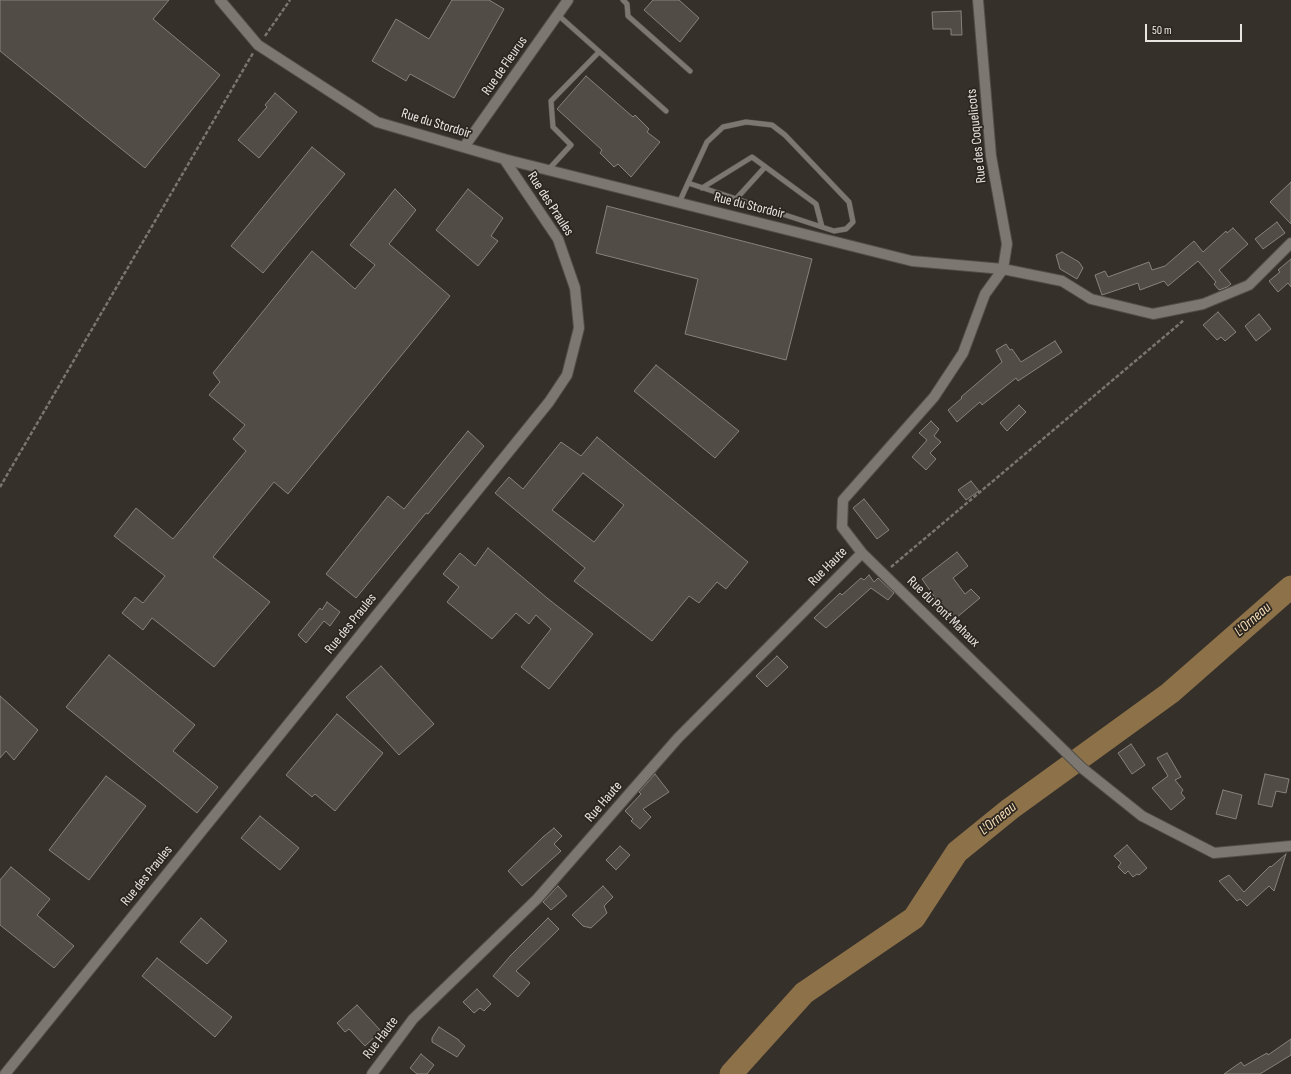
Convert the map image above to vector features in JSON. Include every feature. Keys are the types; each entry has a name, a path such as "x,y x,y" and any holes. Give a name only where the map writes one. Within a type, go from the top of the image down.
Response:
{"street":[{"name":"Rue du Stordoir","path":"220,0 258,44 378,122 504,159 912,261 1003,269 1062,281 1091,299 1153,314 1203,304 1249,285 1291,243"},
{"name":"Rue de Fleurus","path":"464,147 568,0"},
{"name":"Rue des Coquelicots","path":"978,0 991,156 1007,244 1003,269"},
{"name":"Rue des Praules","path":"5,1074 544,408 567,374 579,328 575,288 558,240 504,159"},
{"name":"Rue du Pont Mahaux","path":"1003,269 986,294 963,353 934,397 843,500 842,528 862,553 1082,768 1142,816 1214,853 1291,846"},
{"name":"Rue Haute","path":"372,1074 413,1019 537,899 678,738 862,553"}],"lane":[{"path":"623,0 627,4 628,16 690,71"},
{"path":"558,15 666,111"},
{"path":"548,170 571,144 553,127 551,101 599,52"},
{"path":"679,203 688,183 707,142 723,127 746,122 772,125 785,135 849,202 853,222 846,229 834,231 688,183"},
{"path":"702,188 752,157 816,204 822,227"},
{"path":"736,199 765,167"}],"path":[{"path":"0,487 258,44 290,0"},
{"path":"883,573 1184,319"}],"building":[{"path":"0,0 169,0 153,19 220,75 145,168 0,51"},
{"path":"452,0 489,0 504,9 454,98 410,74 406,81 372,61 396,19 429,39"},
{"path":"653,0 679,0 699,18 680,42 644,10"},
{"path":"961,11 962,35 951,35 951,29 933,29 932,12"},
{"path":"586,76 633,117 635,115 649,129 647,132 660,142 631,177 618,164 614,167 600,153 602,150 557,109"},
{"path":"275,93 297,112 259,158 238,140 267,107 265,105"},
{"path":"312,147 345,174 263,273 231,246"},
{"path":"1291,182 1291,224 1270,202"},
{"path":"395,189 416,210 389,244 450,296 288,494 274,482 213,557 270,602 214,667 152,618 143,630 122,613 135,597 143,603 165,576 114,536 136,508 173,539 246,451 233,439 245,425 209,395 220,382 213,373 312,251 355,289 375,265 350,245"},
{"path":"468,189 503,218 491,236 498,241 478,266 436,230"},
{"path":"607,206 812,259 786,360 685,334 698,279 596,253"},
{"path":"1277,222 1285,233 1263,249 1255,239"},
{"path":"1233,228 1248,244 1219,270 1231,284 1227,287 1219,290 1214,284 1216,282 1198,261 1168,286 1164,281 1140,290 1138,283 1102,295 1095,275 1105,271 1108,277 1149,262 1152,270 1165,266 1194,241 1203,252 1226,231 1227,233"},
{"path":"1062,252 1079,262 1083,268 1077,279 1060,269 1056,255"},
{"path":"1291,259 1291,287 1288,283 1278,292 1269,281 1280,272 1278,270"},
{"path":"1218,312 1236,332 1225,341 1221,337 1217,340 1203,325"},
{"path":"1259,314 1271,329 1256,341 1245,326"},
{"path":"1055,341 1062,352 1018,381 1016,378 982,405 980,402 957,422 948,410 1002,362 996,350 1006,344 1010,350 1012,349 1021,362"},
{"path":"656,365 739,431 715,458 634,391"},
{"path":"1019,405 1026,412 1007,431 1000,423"},
{"path":"931,421 939,429 934,436 941,442 930,453 936,459 926,470 912,457 927,440 919,433"},
{"path":"468,431 484,446 428,514 426,513 356,598 326,574 388,496 404,509"},
{"path":"597,437 748,562 726,589 717,582 699,603 689,596 652,641 574,581 585,568 495,493 509,477 523,489 561,442 581,456","holes":["583,473 624,505 594,542 552,510"]},
{"path":"971,481 979,491 966,500 958,490"},
{"path":"864,499 889,530 877,539 853,508"},
{"path":"488,548 547,598 593,634 549,689 521,667 551,629 536,615 529,624 516,613 492,639 447,602 459,587 443,574 460,553 475,566"},
{"path":"957,552 968,566 953,578 965,594 971,589 980,598 950,623 931,602 936,599 922,579"},
{"path":"869,575 874,582 878,578 894,593 888,600 871,588 826,628 814,618 840,593 842,595 861,578 864,580"},
{"path":"327,602 340,612 330,626 324,621 306,643 298,635 320,608 322,610"},
{"path":"109,655 195,725 173,751 218,787 197,813 66,707"},
{"path":"777,656 788,667 767,687 756,676"},
{"path":"381,666 434,724 399,755 346,697"},
{"path":"0,696 38,730 14,760 6,751 0,758"},
{"path":"337,714 383,753 335,811 315,794 312,797 286,775"},
{"path":"1131,744 1145,765 1132,774 1118,753"},
{"path":"1167,753 1181,777 1175,780 1183,790 1181,793 1185,798 1171,810 1152,788 1168,776 1157,758"},
{"path":"655,774 669,792 643,809 651,817 640,829 631,821 633,819 625,811 641,794 639,792"},
{"path":"1265,774 1289,779 1286,793 1276,791 1272,807 1258,804"},
{"path":"106,776 146,806 89,880 49,850"},
{"path":"1223,790 1242,795 1236,819 1216,814"},
{"path":"260,816 299,848 280,870 241,838"},
{"path":"554,828 562,836 554,844 561,851 522,886 508,871"},
{"path":"1127,845 1147,868 1139,875 1137,874 1133,877 1128,871 1125,874 1118,867 1121,863 1114,856"},
{"path":"620,846 630,855 616,870 606,860"},
{"path":"1286,854 1274,891 1269,886 1247,906 1240,899 1237,901 1219,881 1229,875 1244,892 1270,866 1271,867"},
{"path":"11,867 50,899 37,915 74,946 54,968 0,925 0,880"},
{"path":"558,886 567,896 551,910 543,902"},
{"path":"603,886 613,897 604,906 607,913 591,928 583,926 572,915"},
{"path":"201,918 227,941 207,964 180,942"},
{"path":"548,918 559,929 516,971 530,983 518,997 493,976 511,955"},
{"path":"157,958 232,1017 215,1037 142,976"},
{"path":"477,989 491,1004 484,1011 480,1008 474,1013 463,1002"},
{"path":"357,1005 381,1031 365,1046 349,1029 345,1032 337,1023"},
{"path":"439,1027 459,1040 465,1046 457,1057 432,1042 432,1038"},
{"path":"1291,1039 1291,1055 1260,1074 1224,1074 1241,1062 1244,1066 1267,1053 1268,1055"},
{"path":"421,1054 434,1065 427,1074 417,1074 410,1068"}],"waterway":[{"name":"L'Orneau","path":"731,1074 804,993 914,918 957,852 1010,809 1170,693 1291,587"}]}
